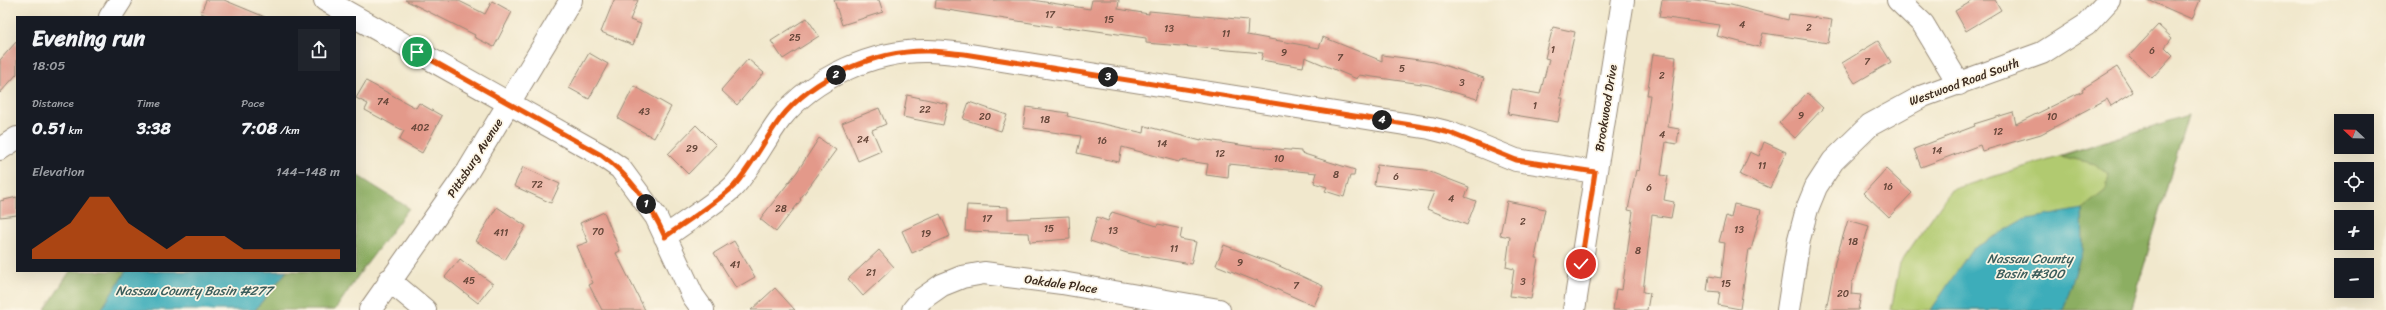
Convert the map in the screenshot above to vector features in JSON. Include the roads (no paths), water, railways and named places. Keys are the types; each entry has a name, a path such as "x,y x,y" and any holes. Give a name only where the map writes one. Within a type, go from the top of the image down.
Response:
{"street":[{"path":"111,16 121,0"},
{"path":"325,0 353,16"},
{"name":"Pittsburg Avenue","path":"370,310 389,280 468,171 510,104 571,0"},
{"name":"Brookwood Drive","path":"1574,310 1623,0"},
{"path":"1898,0 1923,24 1959,84"},
{"name":"Westwood Road South","path":"1788,310 1799,239 1807,209 1816,187 1833,161 1870,125 1893,111 1923,96 2042,53 2086,25 2110,0"},
{"path":"356,17 601,155 620,168 656,217 693,296 703,310"},
{"path":"665,237 733,186 781,118 797,102 820,85 847,69 873,60 898,54 927,51 972,55 1430,128 1450,133 1516,160 1595,172"},
{"path":"0,149 16,139"},
{"name":"Oakdale Place","path":"913,310 922,299 942,285 962,277 984,273 1062,283 1219,310"},
{"path":"389,280 425,310"}],"water":[{"name":"Nassau County Basin #300","path":"2082,209 2083,249 2063,310 1931,310 1971,250 2023,220"},
{"name":"Nassau County Basin #277","path":"125,272 286,272 255,310 101,310"}]}
